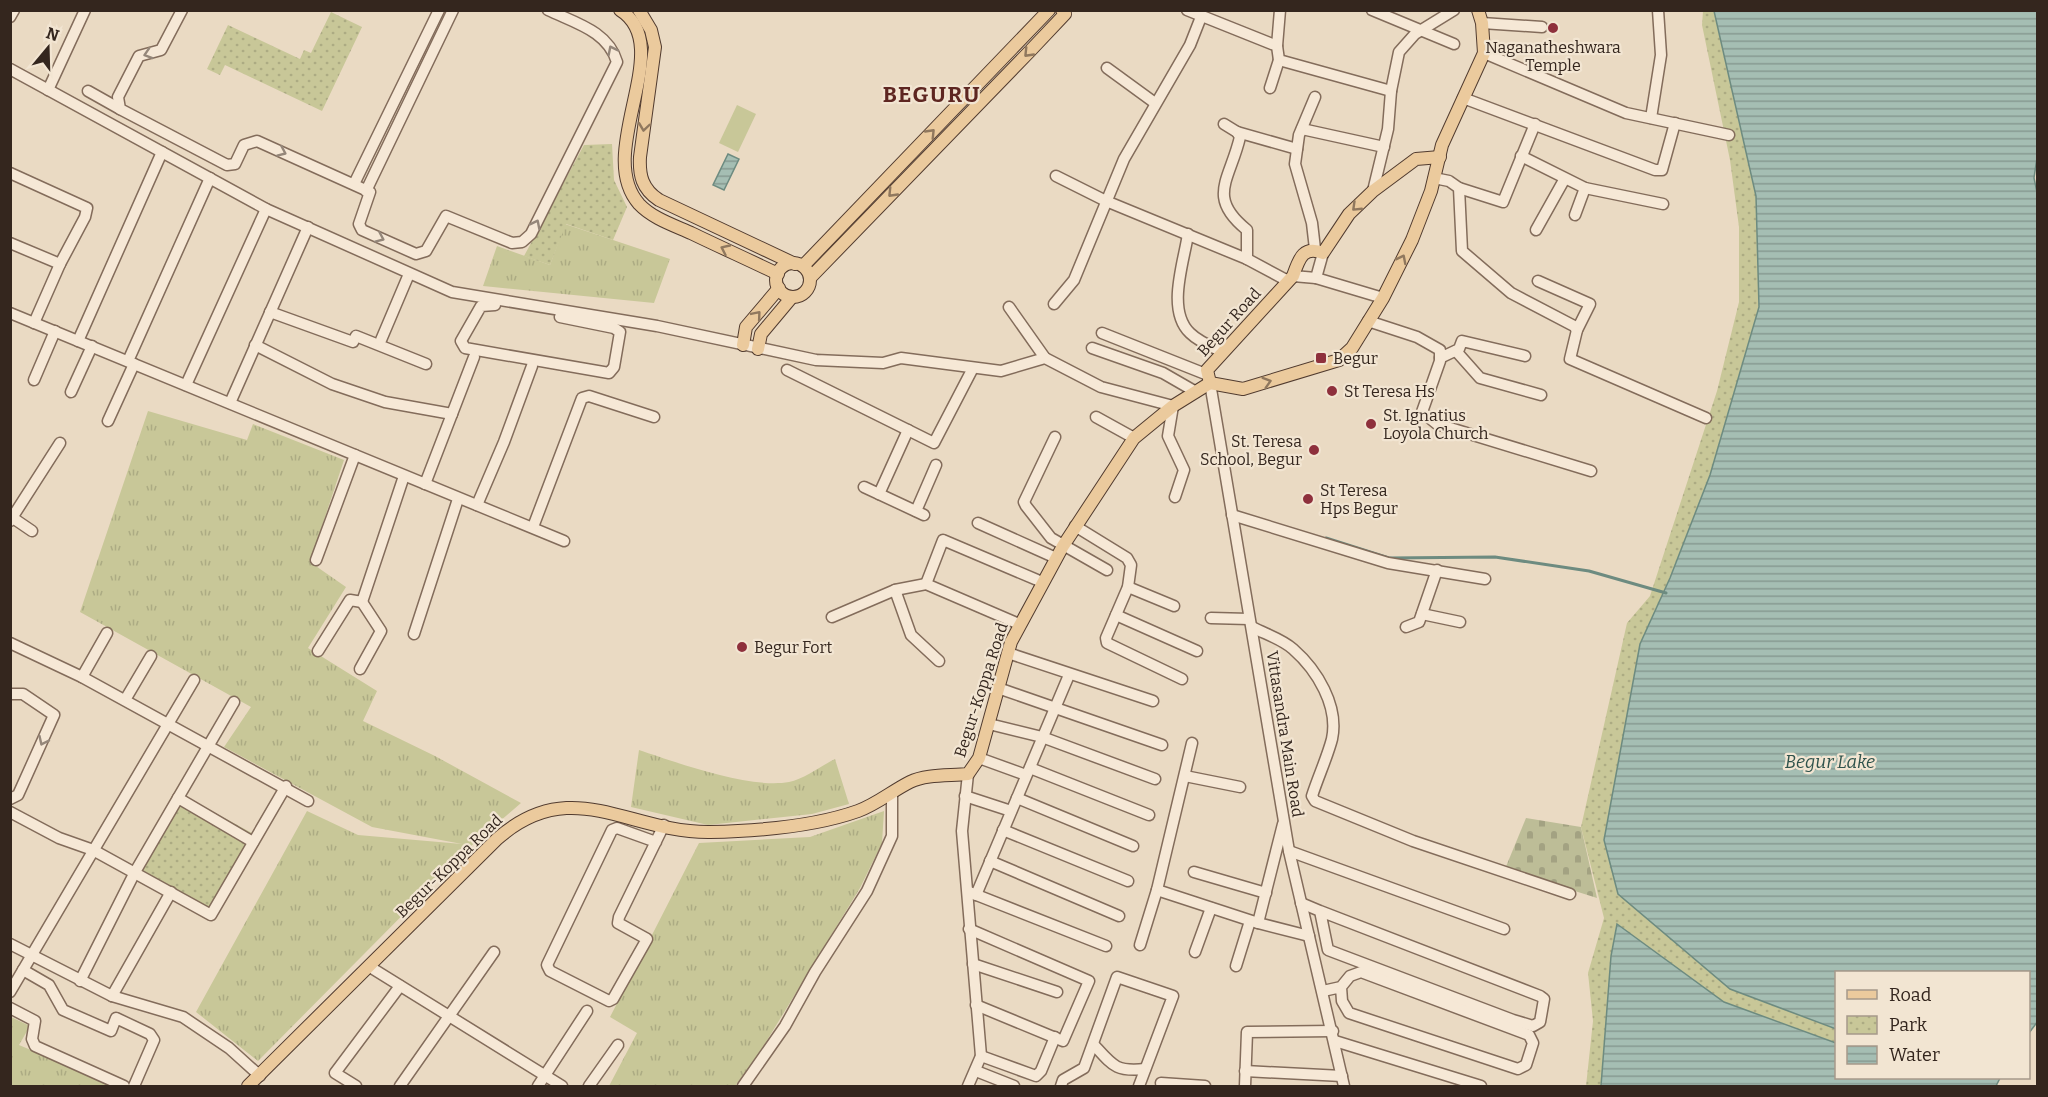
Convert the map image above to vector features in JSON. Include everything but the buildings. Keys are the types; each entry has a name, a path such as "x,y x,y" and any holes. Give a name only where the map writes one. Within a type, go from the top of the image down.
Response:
{"main road":[{"path":"620,10 636,27 641,47 624,156 624,175 629,189 650,213 778,274"},
{"path":"639,10 651,30 655,55 640,157 642,181 653,196 799,265 810,278"},
{"path":"743,345 747,327 779,288 778,274 784,266 799,265 1049,10"},
{"path":"758,349 761,334 792,297 805,291 810,278 1065,14 1062,10"},
{"name":"Begur Road","path":"1440,157 1416,159 1373,191 1349,214 1319,251 1305,251 1300,256 1291,279 1207,370 1209,379 1243,389 1339,360 1352,348 1383,298 1420,221 1434,178 1440,157 1442,145 1484,53 1482,23 1478,10"},
{"path":"624,156 640,157"},
{"path":"779,288 792,297"},
{"name":"Begur-Koppa Road","path":"248,1086 497,839 525,817 551,809 576,808 710,832 796,824 858,811 917,780 968,774 979,758 1008,652 1019,624 1075,526 1134,438 1173,406 1196,392 1209,379"}],"street":[{"path":"10,17 14,10"},
{"path":"48,90 85,10"},
{"path":"120,109 118,97 139,56 161,50 182,10"},
{"path":"354,184 439,10"},
{"path":"88,91 227,165 235,164 244,145 257,141 354,184 370,192 359,224 362,230 416,254 426,251 446,216 512,243 522,242 531,234 617,62 613,48 603,37 548,10"},
{"path":"1188,10 1277,46"},
{"path":"1270,88 1279,60 1277,46 1280,10"},
{"path":"1372,10 1454,44"},
{"path":"1373,191 1384,147 1391,91 1399,52 1406,41 1454,10"},
{"path":"1651,118 1661,55 1658,10"},
{"path":"366,190 452,11"},
{"path":"1054,304 1074,280 1124,159 1190,45 1202,17"},
{"path":"1482,23 1542,27"},
{"path":"1484,53 1616,109 1729,135"},
{"path":"1279,60 1391,91"},
{"path":"1107,68 1155,103"},
{"path":"10,69 266,209 409,274 452,292 558,313 614,328 620,332 614,367 609,373 465,348 462,341 484,304 558,313 679,330 816,360 883,363 901,358 1001,371 1045,357"},
{"path":"1315,97 1302,129 1295,165 1319,251 1316,278"},
{"path":"1463,98 1655,170 1662,170 1675,123"},
{"path":"1224,124 1237,132 1297,149"},
{"path":"1434,178 1449,181 1482,198 1503,202 1534,124"},
{"path":"1302,129 1384,147"},
{"path":"1237,132 1240,137 1237,151 1222,192 1224,204 1231,218 1247,230 1247,258"},
{"path":"78,341 162,152"},
{"path":"1521,156 1564,180 1585,188 1663,204"},
{"path":"10,173 87,208 86,218 60,264 34,322"},
{"path":"1056,176 1106,201 1247,258 1291,279 1316,278 1383,298"},
{"path":"108,422 131,362 210,178"},
{"path":"1536,230 1564,180"},
{"path":"1459,188 1462,251 1511,293 1574,326 1577,330"},
{"path":"1575,215 1585,188"},
{"path":"186,385 266,209"},
{"path":"230,403 308,227"},
{"path":"1188,234 1179,291 1182,320 1192,335 1223,352"},
{"path":"10,243 60,264"},
{"path":"381,340 409,274"},
{"path":"1538,281 1590,304 1577,330 1570,357 1572,360 1706,418"},
{"path":"1009,307 1045,357 1101,387 1173,406 1168,436 1184,470 1175,497"},
{"path":"270,312 353,342 356,336 426,364"},
{"path":"11,315 34,322 564,541"},
{"path":"1368,321 1417,337 1440,350 1440,358 1422,412 1425,418 1437,424 1591,471"},
{"path":"34,380 55,331"},
{"path":"1102,333 1209,379"},
{"path":"1440,358 1456,351 1462,341 1525,356"},
{"path":"255,345 332,384 385,402 452,414"},
{"path":"71,392 92,346"},
{"path":"1092,348 1163,374 1196,392"},
{"path":"1456,351 1480,378 1541,395"},
{"path":"425,484 474,357"},
{"path":"477,506 532,366"},
{"path":"787,370 934,442 972,368"},
{"name":"Vittasandra Main Road","path":"1209,379 1289,851 1343,1081"},
{"path":"532,527 582,398 589,396 654,417"},
{"path":"1096,417 1134,438"},
{"path":"879,494 909,430"},
{"path":"1054,437 1024,502 1033,518 1051,538 1107,570"},
{"path":"32,531 11,518 60,443"},
{"path":"316,561 355,455"},
{"path":"864,487 920,513 936,465"},
{"path":"362,602 404,476"},
{"path":"414,634 458,499"},
{"path":"1233,515 1379,561 1485,579"},
{"path":"978,523 1056,558"},
{"path":"1075,526 1130,561 1132,569 1128,587 1106,638 1107,643 1182,679"},
{"path":"926,585 944,540 1042,582"},
{"path":"1406,627 1417,624 1437,570"},
{"path":"832,617 895,590 926,585 1019,624"},
{"path":"1128,587 1174,606"},
{"path":"895,590 911,635 939,661"},
{"path":"318,651 350,600 362,602 381,631 360,669"},
{"path":"1422,614 1460,622"},
{"path":"1116,615 1197,651"},
{"path":"1211,618 1251,623 1293,649 1321,682 1326,693 1333,726 1332,739 1312,796 1315,801 1413,841 1570,894"},
{"path":"82,677 107,633"},
{"path":"10,643 82,677 286,786 309,801"},
{"path":"1008,652 1069,675 1153,701"},
{"path":"125,700 151,656"},
{"path":"971,893 990,861 1069,675"},
{"path":"10,992 194,680"},
{"path":"999,688 1162,745"},
{"path":"10,694 23,694 54,716 18,795 10,799"},
{"path":"80,981 135,872 234,702"},
{"path":"989,724 1042,737 1155,779"},
{"path":"1140,945 1192,743"},
{"path":"979,758 1028,772 1149,815"},
{"path":"968,774 962,831 971,893 969,929 981,1056 968,1086"},
{"path":"1185,776 1240,787"},
{"path":"10,812 59,838 93,850 211,915 286,786"},
{"path":"743,1086 786,1026 820,964 867,891 892,836 892,794"},
{"path":"965,796 1011,811"},
{"path":"178,798 253,842"},
{"path":"1017,798 1133,846"},
{"path":"1236,966 1266,894 1284,821"},
{"path":"656,842 617,828 612,831 547,965 550,971 609,1001 613,999 647,939 618,923 656,842 663,825"},
{"path":"1003,830 1128,881"},
{"path":"1289,851 1504,929"},
{"path":"990,861 1119,916"},
{"path":"1194,872 1266,894"},
{"path":"1156,890 1254,922 1309,936"},
{"path":"112,996 171,892"},
{"path":"971,893 1106,946"},
{"path":"1301,903 1540,996 1544,999 1540,1022 1533,1026 1513,1020 1328,950 1320,911"},
{"path":"1195,952 1211,908"},
{"path":"969,929 1089,981 1063,1041 976,1005"},
{"path":"10,944 112,996 171,1013 191,1022 229,1048 260,1076"},
{"path":"400,1086 494,952"},
{"path":"972,963 1057,992"},
{"path":"370,967 447,1017 562,1086"},
{"path":"22,970 49,985 63,1010 111,1031 116,1018 150,1034 154,1040 134,1086"},
{"path":"1323,991 1341,987 1350,976 1361,972 1528,1035 1533,1038 1533,1043 1526,1065 1518,1069 1349,1013 1342,1001 1341,987"},
{"path":"1061,1086 1063,1080 1084,1068 1117,977 1173,996 1139,1086"},
{"path":"356,1086 335,1073 400,986"},
{"path":"126,1022 134,1003"},
{"path":"10,1008 35,1021 32,1039 35,1046 124,1086"},
{"path":"538,1086 587,1011"},
{"path":"1245,1086 1247,1032 1334,1036 1481,1086"},
{"path":"981,1056 1036,1076 1041,1071 1055,1037"},
{"path":"590,1086 618,1045"},
{"path":"1094,1045 1109,1062 1125,1071 1145,1069"},
{"path":"976,1071 1014,1086"},
{"path":"1245,1071 1343,1081"},
{"path":"1161,1083 1203,1086"}],"green space":[{"path":"1703,11 1714,11 1756,196 1759,307 1710,475 1670,578 1640,644 1604,840 1730,989 1835,1029 1835,1043 1724,1002 1617,924 1611,956 1601,1086 1586,1086 1593,1021 1588,973 1604,918 1581,827 1627,623 1650,596 1717,391 1739,302 1739,227 1730,160 1702,25"},
{"path":"331,12 362,27 322,111 225,65 220,75 207,69 228,25 300,59 304,50 311,53"},
{"path":"737,105 756,114 738,152 719,143"},
{"path":"612,144 614,180 627,207 613,240 566,224 550,265 524,256 584,145"},
{"path":"565,224 670,259 654,303 483,286 497,246 550,265"},
{"path":"148,411 247,440 253,424 344,460 310,562 346,587 308,648 377,691 363,721 435,756 521,803 471,846 258,1061 196,1012 307,811 358,835 462,844 372,827 224,747 251,707 80,612"},
{"path":"639,750 714,774 754,782 773,783 795,780 835,759 849,804 812,814 708,825 631,807"},
{"path":"175,791 259,837 212,919 129,872"},
{"path":"884,811 882,843 860,888 758,1055 735,1086 609,1086 637,1033 610,1017 699,843 810,837"},
{"path":"1526,818 1581,827 1597,898 1505,869"},
{"path":"11,1017 30,1026 19,1045 116,1086 11,1086"}],"water":[{"name":"Begur Lake","path":"1714,11 2037,11 2038,151 2034,178 2038,197 2038,1021 2030,1032 2030,971 1835,971 1835,1029 1730,989 1618,894 1604,840 1640,644 1670,578 1710,475 1759,307 1756,196"},
{"path":"728,154 739,159 724,190 713,185"},
{"path":"1617,924 1724,1002 1835,1043 1835,1079 2000,1079 1996,1086 1601,1086 1611,956"}],"waterway":[{"path":"1326,538 1389,558 1495,557 1589,571 1666,593"}],"place":[{"name":"Naganatheshwara Temple","path":"1553,28"},
{"name":"Begur","path":"1321,358"},
{"name":"St Teresa Hs","path":"1332,391"},
{"name":"St. Ignatius Loyola Church","path":"1371,424"},
{"name":"St. Teresa School, Begur","path":"1314,450"},
{"name":"St Teresa Hps Begur","path":"1308,499"},
{"name":"Begur Fort","path":"742,647"}],"district":[{"name":"BEGURU","path":"932,94"}]}
